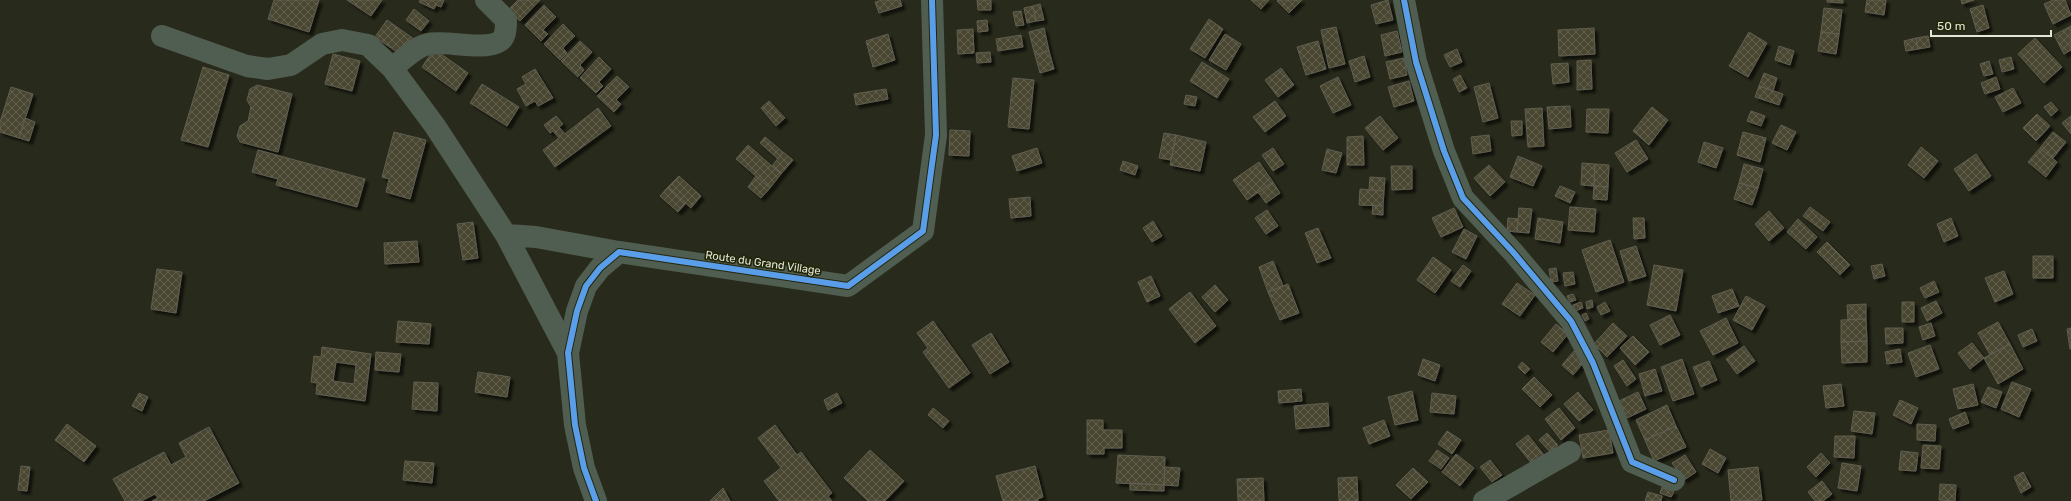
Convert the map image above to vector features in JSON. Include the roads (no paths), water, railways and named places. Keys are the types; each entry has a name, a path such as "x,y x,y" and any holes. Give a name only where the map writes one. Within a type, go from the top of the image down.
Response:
{"street":[{"path":"392,68 427,44 439,42 488,45 500,41 505,36 506,20 486,0"},
{"name":"Route du Grand Village","path":"506,235 536,237 620,252 848,286 923,231 936,134 932,0"},
{"path":"1404,0 1416,62 1444,151 1463,198 1513,252 1571,321 1593,363 1632,462 1674,480"},
{"path":"162,36 247,66 268,69 291,65 322,44 342,40 368,45 392,68 435,126 506,235 568,353"},
{"path":"596,501 584,468 575,426 568,353 577,311 586,286 600,268 620,252"},
{"path":"1484,501 1570,452"}]}
